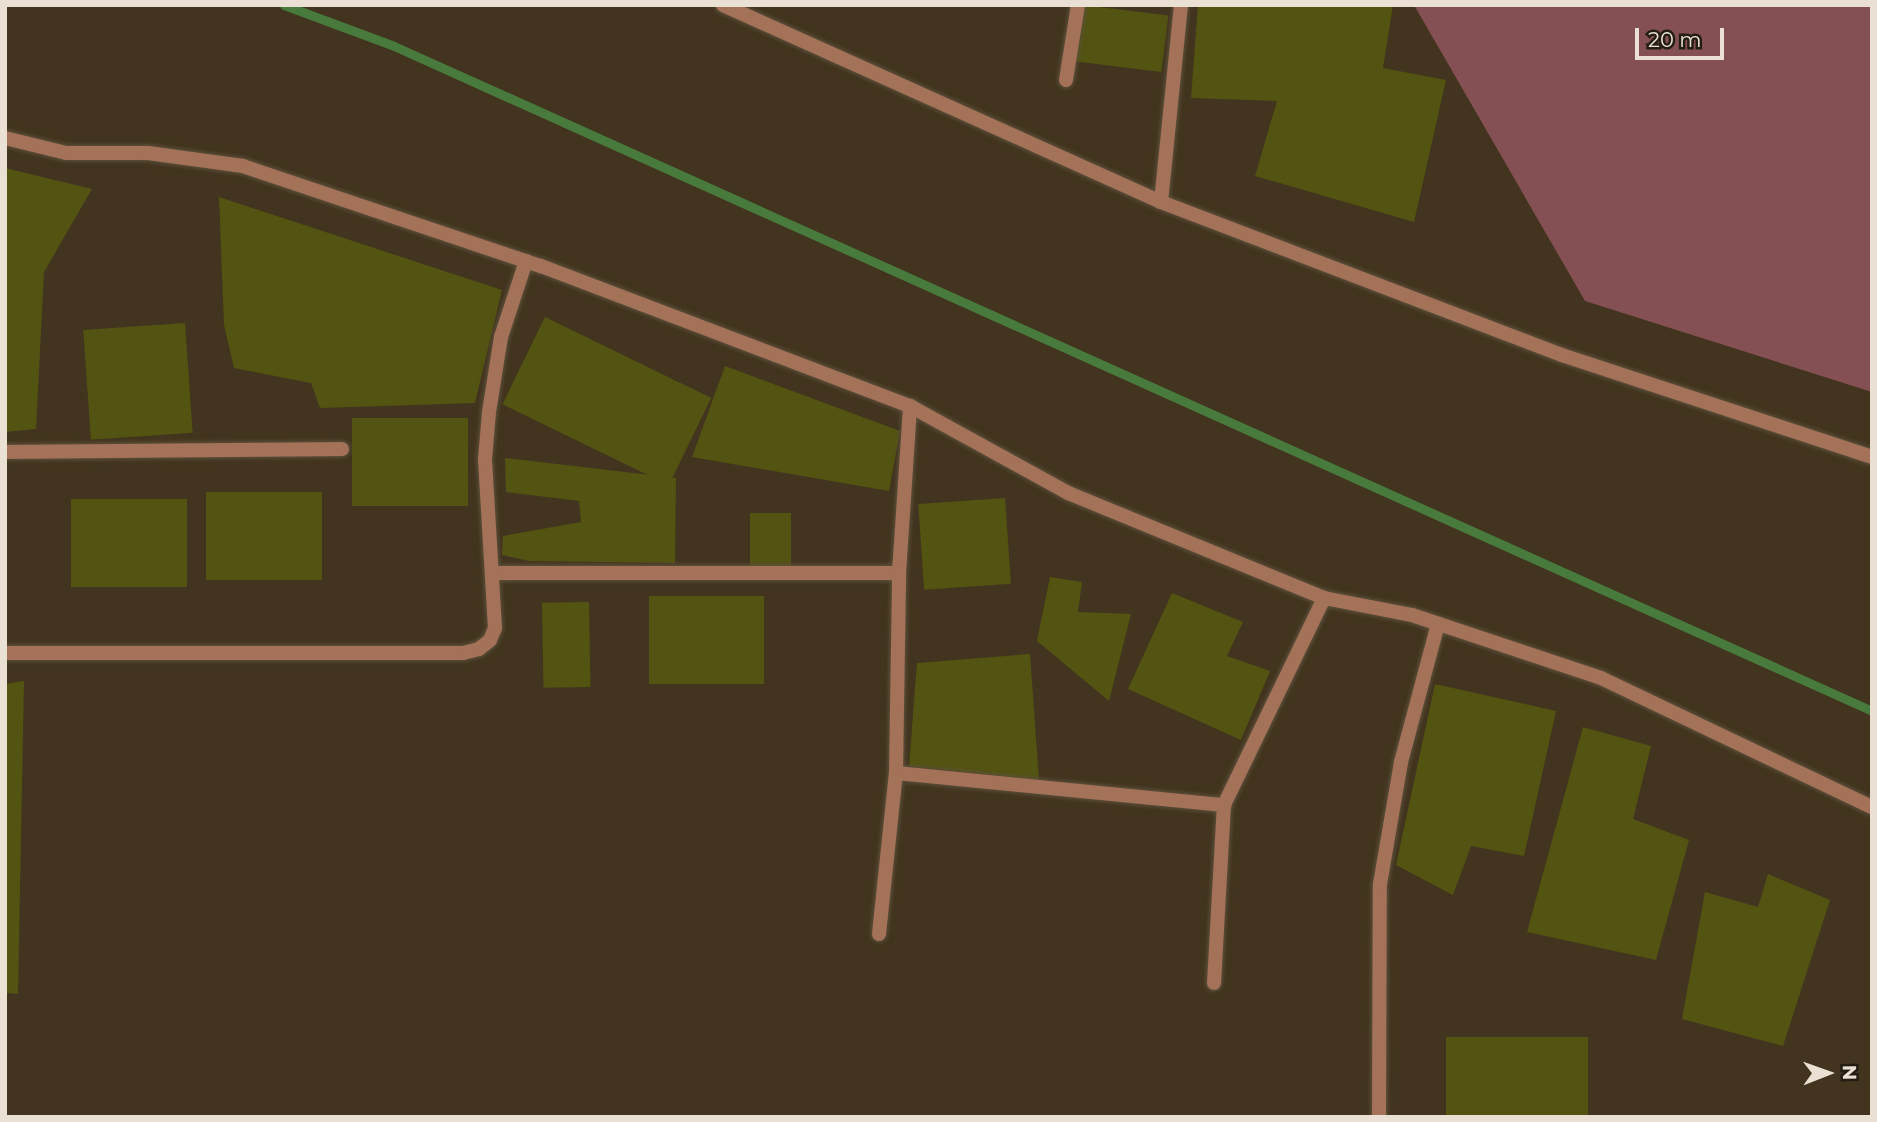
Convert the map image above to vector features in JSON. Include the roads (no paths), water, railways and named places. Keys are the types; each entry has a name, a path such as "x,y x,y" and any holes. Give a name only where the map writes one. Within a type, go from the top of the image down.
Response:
{"street":[{"path":"723,5 1161,202 1562,355 1872,457"},
{"path":"1066,80 1078,5"},
{"path":"1161,202 1181,5"},
{"path":"5,138 66,153 148,153 243,166 526,261 910,406 1068,493 1324,598 1438,624 1601,678 1872,807"},
{"path":"5,653 463,653 485,645 495,628 485,459 489,412 501,337 526,261"},
{"path":"878,934 896,773 900,573 910,406"},
{"path":"5,452 342,449"},
{"path":"492,573 900,573"},
{"path":"1214,984 1224,805 1324,598"},
{"path":"1379,1117 1380,884 1401,762 1438,624"},
{"path":"896,773 1224,805"}],"waterway":[{"path":"284,5 394,46 1872,711"}]}
